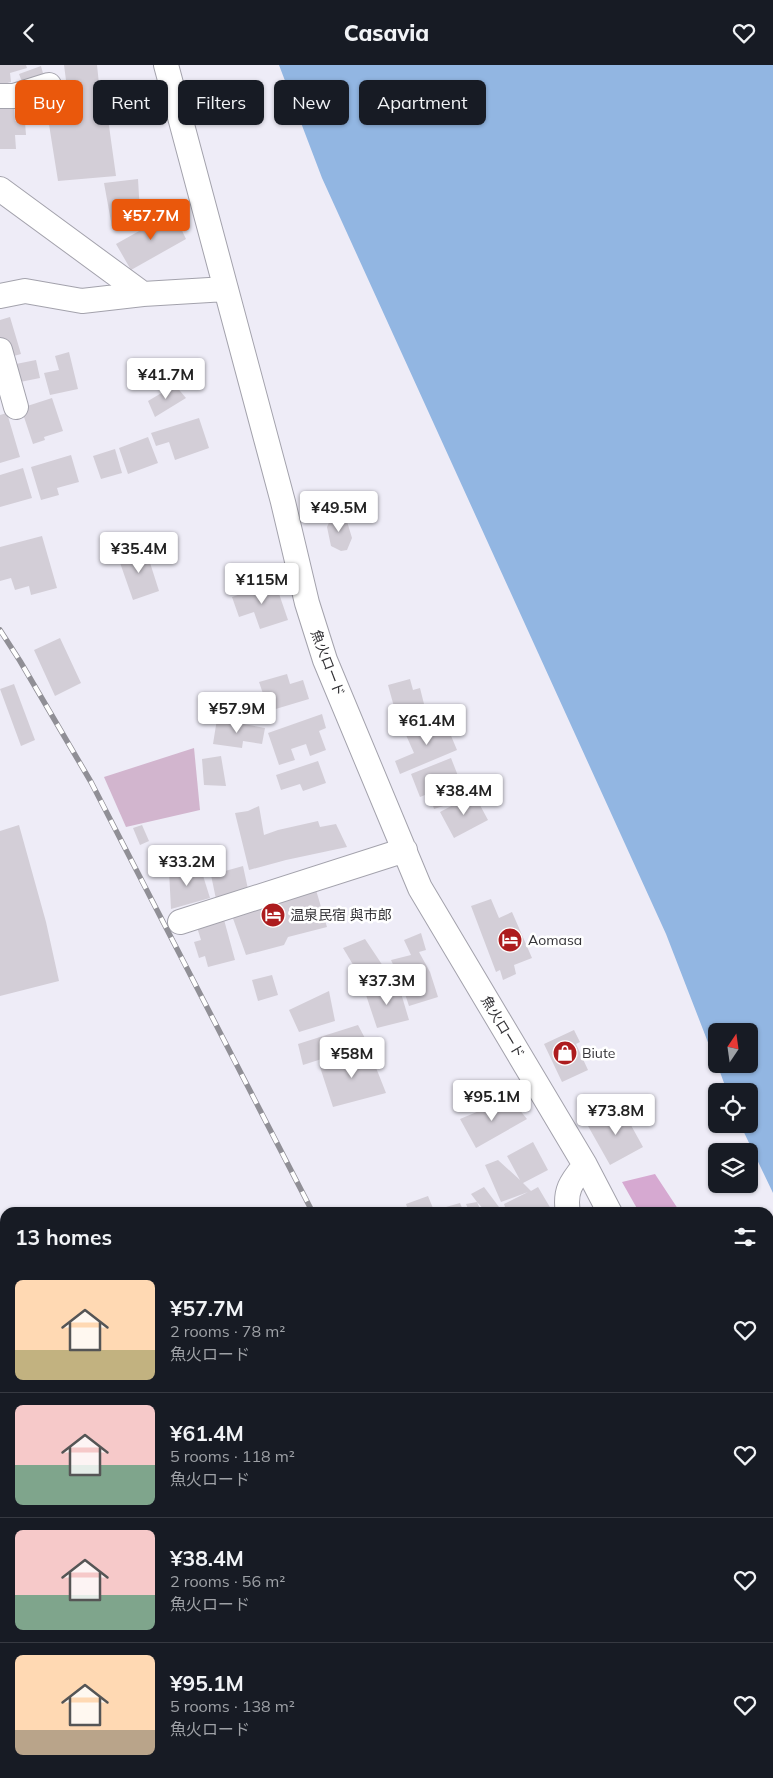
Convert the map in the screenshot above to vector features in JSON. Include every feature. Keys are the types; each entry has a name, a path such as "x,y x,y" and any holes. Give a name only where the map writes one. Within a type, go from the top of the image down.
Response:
{"street":[{"name":"魚火ロード","path":"166,65 283,502 307,603 325,659 420,888 585,1165 607,1207"},
{"path":"0,97 15,96"},
{"path":"0,189 143,294"},
{"path":"0,296 25,291 82,301 143,294 226,289"},
{"path":"0,350 16,407"},
{"path":"180,923 405,849"},
{"path":"567,1207 570,1185 585,1165"}],"shaded area":[{"path":"194,748 200,810 126,827 104,777"},
{"path":"655,1174 677,1207 636,1207 622,1182"}],"water":[{"path":"279,65 773,65 773,1193 758,1162 758,1143 749,1143 744,1133 758,1133 758,1083 724,1083 720,1073 758,1073 758,1023 708,1023 708,1042 666,934 322,178 302,125 349,125 349,80 285,80"}],"building":[{"path":"0,65 26,65 27,68 10,73 11,82 0,85"},
{"path":"64,65 97,65 99,80 93,80 93,125 109,125 116,176 58,181 49,125 83,125 83,80 66,80"},
{"path":"41,66 44,77 38,80 21,80 19,74"},
{"path":"14,105 15,125 25,125 26,135 15,135 16,149 0,149 0,106"},
{"path":"138,179 140,213 126,216 126,226 112,227 104,183"},
{"path":"173,212 186,239 131,270 116,244"},
{"path":"10,317 21,354 3,359 0,350 0,320"},
{"path":"69,352 78,389 50,395 44,373 59,370 55,356"},
{"path":"36,360 40,378 15,383 11,365"},
{"path":"175,385 186,398 155,417 148,401"},
{"path":"52,398 63,431 44,437 45,440 33,444 21,408"},
{"path":"7,413 20,457 0,463 0,415"},
{"path":"199,418 209,448 175,460 169,442 156,446 151,433"},
{"path":"148,437 158,463 128,474 119,448"},
{"path":"115,449 122,473 101,479 93,456"},
{"path":"71,455 79,482 57,488 59,495 41,500 31,467"},
{"path":"23,468 32,498 0,507 0,475"},
{"path":"338,515 346,518 352,538 347,550 341,551 331,546 327,527 332,516"},
{"path":"42,536 57,588 31,595 29,586 15,590 11,578 0,581 0,547"},
{"path":"145,547 159,591 133,600 118,557"},
{"path":"275,582 288,620 260,629 254,612 239,617 232,597"},
{"path":"60,638 81,683 55,696 34,650"},
{"path":"287,674 290,684 303,680 309,699 269,711 259,682"},
{"path":"410,679 413,690 420,688 424,704 421,705 424,718 416,720 417,724 405,728 404,724 399,725 388,685"},
{"path":"14,684 35,740 21,746 0,689"},
{"path":"322,714 326,728 319,731 326,750 310,756 306,744 291,749 295,760 279,765 268,733"},
{"path":"217,719 265,728 262,744 243,741 242,748 213,744"},
{"path":"444,719 457,750 400,774 395,761 414,753 406,735"},
{"path":"221,756 226,786 204,785 202,759"},
{"path":"451,758 460,781 420,797 411,774"},
{"path":"318,761 326,783 303,791 300,784 281,790 276,775"},
{"path":"452,789 456,802 434,809 430,796"},
{"path":"474,794 488,820 454,838 440,812"},
{"path":"259,806 264,835 318,821 320,827 336,824 347,847 249,870 235,813 248,811"},
{"path":"19,825 46,922 59,981 0,996 0,831"},
{"path":"142,825 149,841 140,845 133,828"},
{"path":"200,866 210,898 171,909 169,871 178,868 186,870"},
{"path":"243,866 248,889 216,899 211,875"},
{"path":"316,890 327,927 288,937 284,945 246,955 230,910"},
{"path":"491,899 499,918 512,912 532,958 514,965 516,974 503,980 500,970 496,972 471,906"},
{"path":"223,916 235,960 208,967 205,956 199,958 194,942 201,940 196,924"},
{"path":"421,933 426,950 419,952 430,972 438,997 409,1006 391,960 411,955 404,940"},
{"path":"365,939 385,969 361,978 343,948"},
{"path":"272,975 278,995 258,1001 252,980"},
{"path":"398,983 409,1020 377,1028 365,992"},
{"path":"329,991 335,1021 299,1032 289,1010"},
{"path":"358,1025 368,1044 303,1065 298,1044"},
{"path":"574,1030 580,1042 576,1044 588,1070 562,1082 544,1044"},
{"path":"369,1050 386,1093 333,1107 320,1067"},
{"path":"510,1098 527,1119 476,1148 460,1119"},
{"path":"621,1107 643,1147 610,1165 588,1126"},
{"path":"533,1142 548,1170 523,1183 531,1191 538,1187 550,1207 505,1207 504,1204 528,1192 501,1202 485,1165 498,1160 520,1180 507,1156"},
{"path":"484,1187 499,1207 482,1207 471,1194"},
{"path":"428,1196 433,1207 407,1207 406,1204"},
{"path":"477,1202 479,1207 467,1207 466,1204"},
{"path":"460,1203 462,1207 446,1207"}],"railway":[{"path":"0,630 91,782 310,1207"}],"place":[{"name":"温泉民宿 與市郎","path":"273,915"},
{"name":"Aomasa","path":"510,940"},
{"name":"Biute","path":"565,1053"}]}
